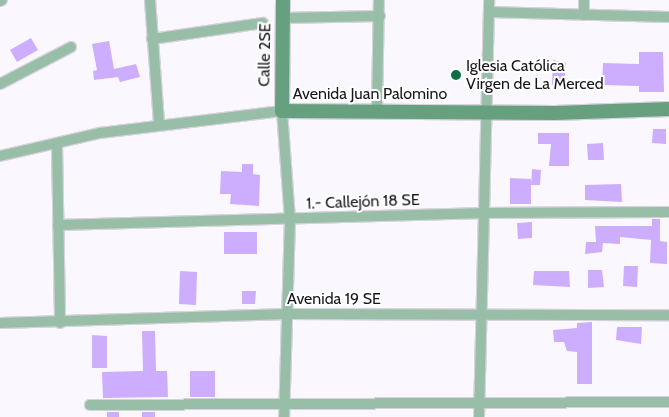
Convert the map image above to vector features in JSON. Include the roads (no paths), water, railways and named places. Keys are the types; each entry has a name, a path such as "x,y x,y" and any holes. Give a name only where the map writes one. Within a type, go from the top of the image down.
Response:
{"street":[{"path":"150,0 159,124"},
{"name":"Calle 2SE","path":"282,111 283,0"},
{"path":"377,110 379,0"},
{"path":"480,417 484,314 489,0"},
{"path":"584,0 584,15"},
{"path":"489,12 669,17"},
{"path":"283,18 380,16"},
{"path":"152,39 263,23"},
{"path":"0,84 71,47"},
{"name":"Avenida Juan Palomino","path":"282,111 488,112 669,109"},
{"path":"0,156 159,124 282,111 290,219 284,417"},
{"path":"57,144 60,323"},
{"name":"1.- Callejón 18 SE","path":"58,225 486,213 669,212"},
{"name":"Avenida 19 SE","path":"0,323 60,323 288,314 669,315"},
{"path":"90,405 669,402"}],"place":[{"name":"Iglesia Católica Virgen de La Merced","path":"456,75"}]}
